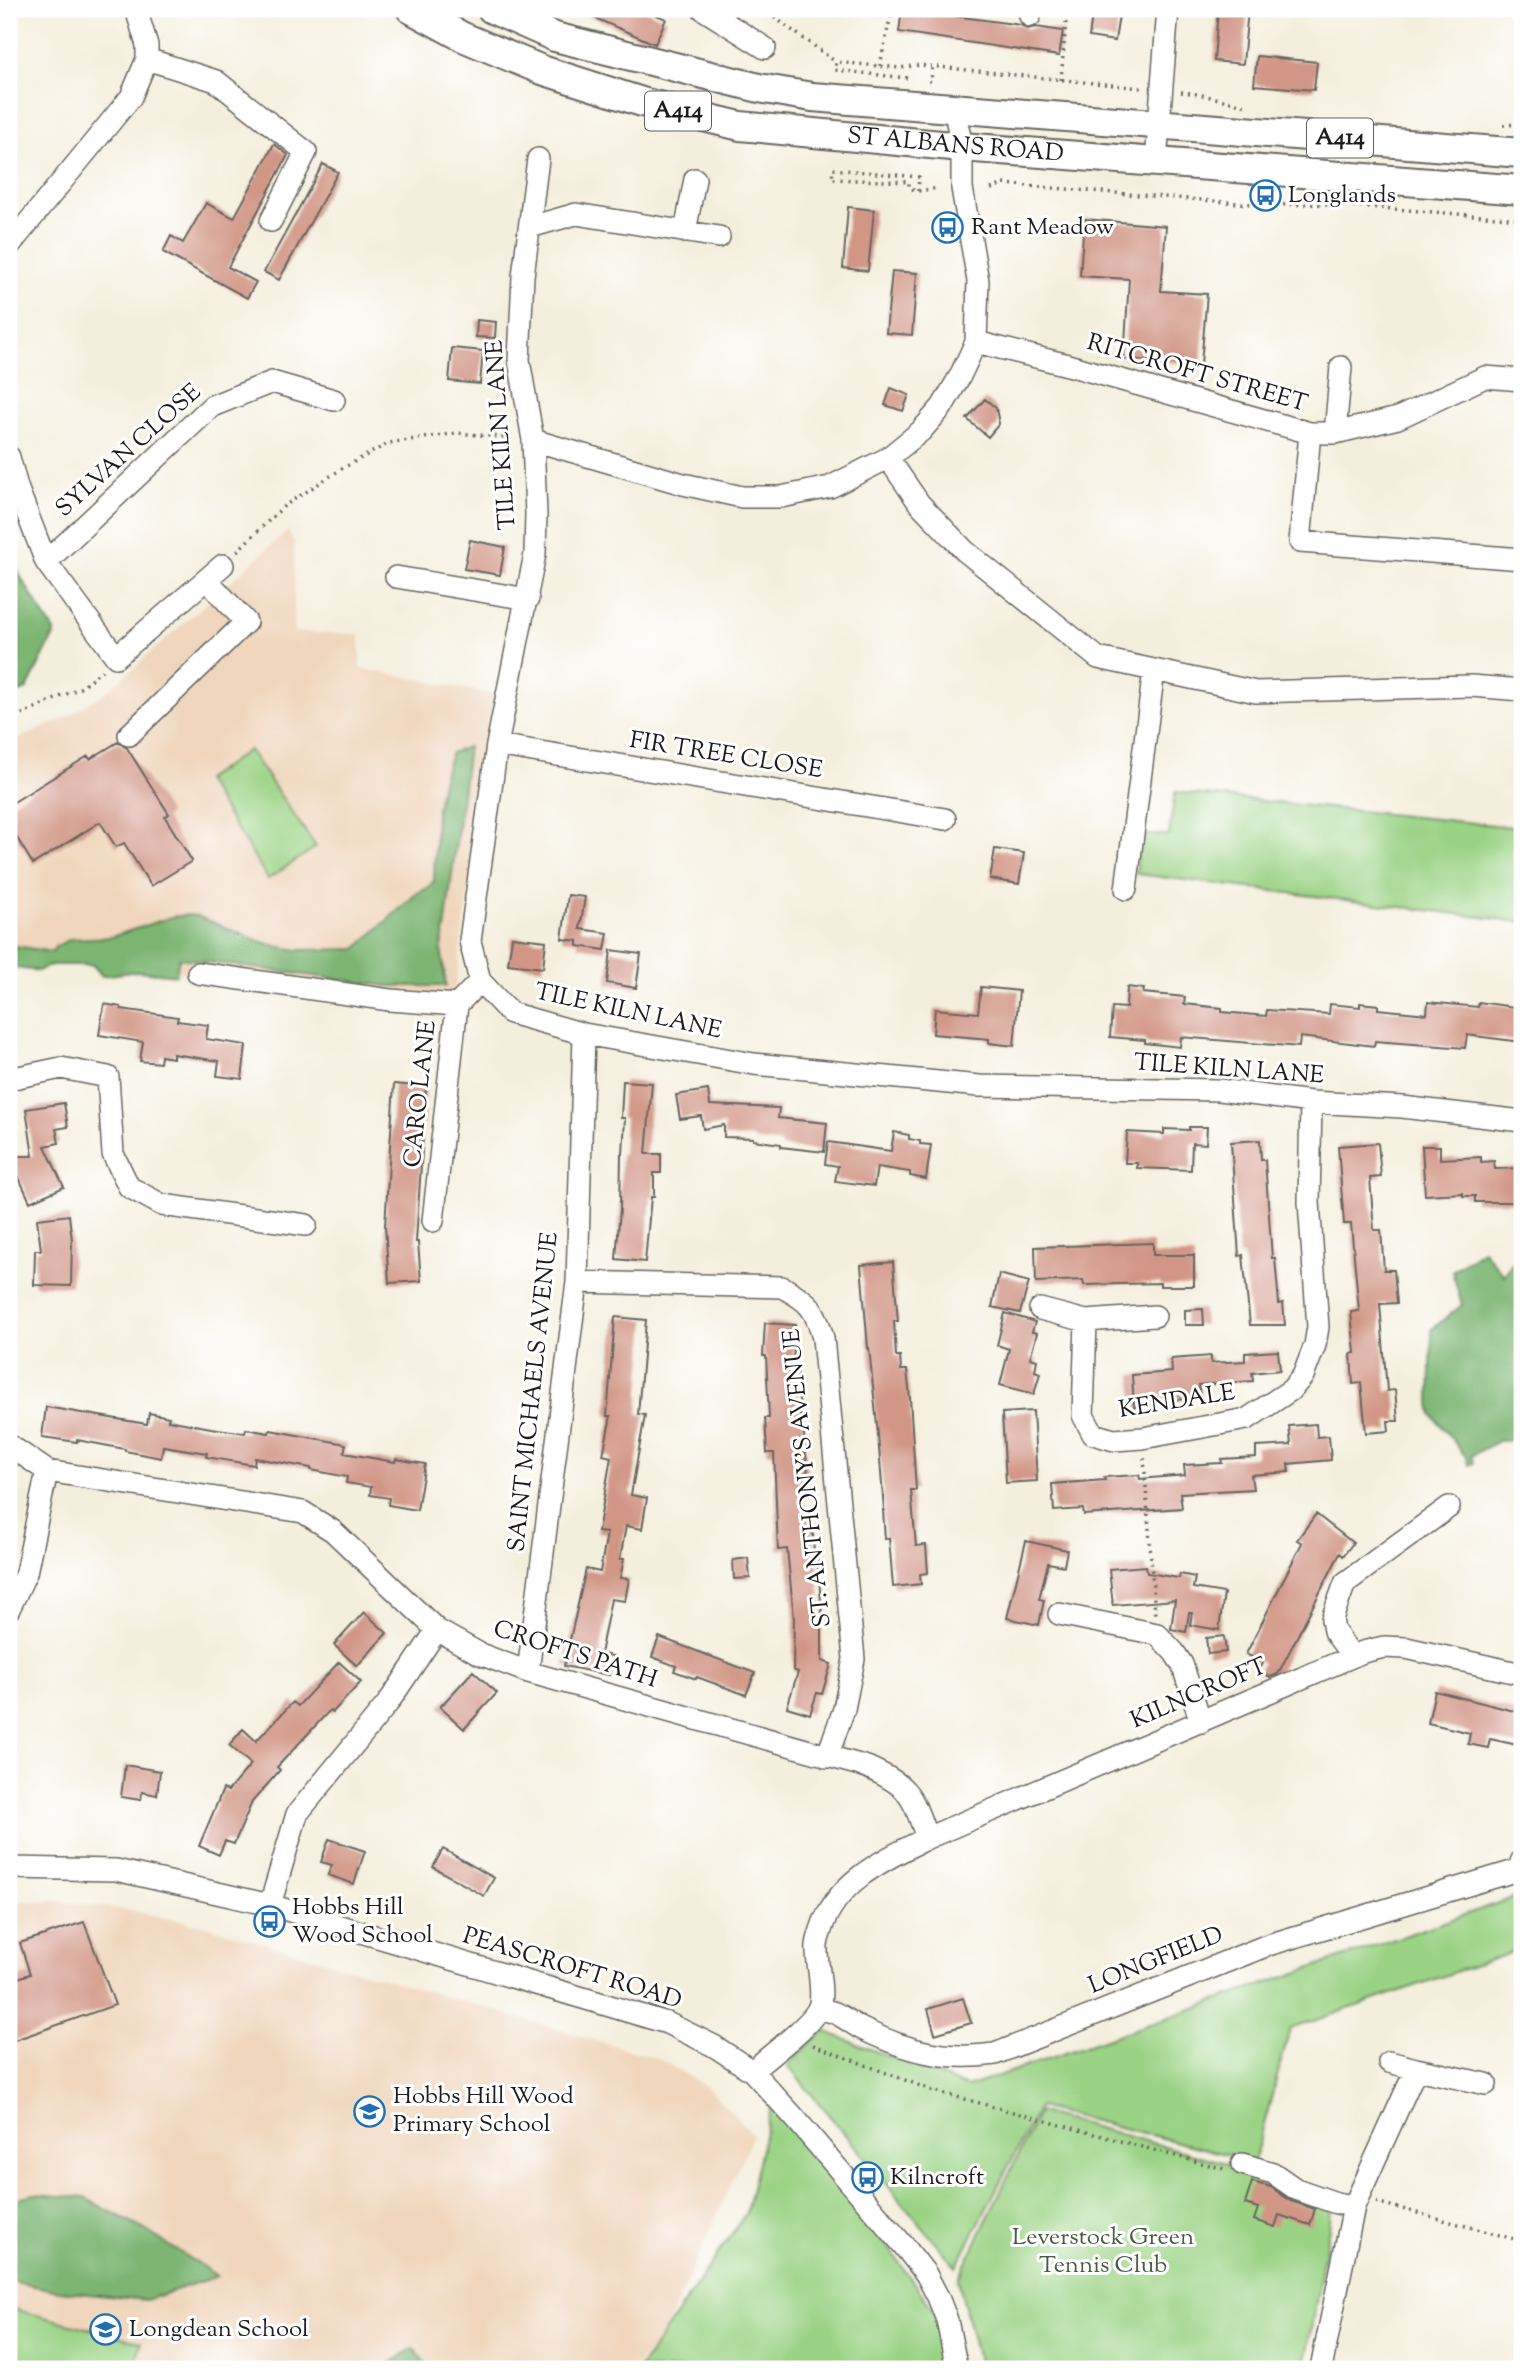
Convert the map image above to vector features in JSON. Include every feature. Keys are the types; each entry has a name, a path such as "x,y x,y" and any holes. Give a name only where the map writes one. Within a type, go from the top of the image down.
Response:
{"main road":[{"name":"ST ALBANS ROAD","path":"411,9 463,37 542,70 642,102 740,126 961,147 1522,190"},
{"name":"ST ALBANS ROAD","path":"492,9 555,37 759,89 812,97 1522,153"}],"street":[{"path":"9,246 131,97 147,59 147,45 136,9"},
{"path":"704,9 765,48"},
{"path":"1156,162 1168,9"},
{"path":"147,59 216,81 306,152 271,221"},
{"path":"533,440 683,484 742,497 781,497 830,487 888,458 921,431 942,407 976,342 978,281 962,188 961,147 954,108"},
{"name":"TILE KILN LANE","path":"538,159 523,276 519,360 533,440 535,554 497,745 470,942 480,981 510,1013 584,1034 754,1064 979,1086 1219,1090 1311,1102 1402,1107 1522,1121"},
{"path":"685,232 695,179"},
{"path":"530,227 576,214 719,237"},
{"name":"RITCROFT STREET","path":"976,342 1310,433 1335,433 1398,418 1485,377 1522,380"},
{"path":"1335,433 1341,367"},
{"name":"SYLVAN CLOSE","path":"46,562 212,406 272,382 334,400"},
{"path":"1310,433 1300,542 1522,559"},
{"path":"9,457 17,487 46,562 116,657 223,565"},
{"path":"888,458 919,503 964,551 1098,658 1256,692 1471,686 1522,690"},
{"path":"396,577 527,598"},
{"path":"129,735 246,622 207,580"},
{"path":"1126,889 1154,670"},
{"name":"FIR TREE CLOSE","path":"497,745 945,819"},
{"path":"198,973 390,1000 457,1005"},
{"name":"CARO LANE","path":"433,1221 457,1005 480,981"},
{"name":"SAINT MICHAELS AVENUE","path":"528,1672 577,1282 584,1034"},
{"path":"9,1079 61,1068 108,1077 113,1154 129,1187 162,1205 306,1225"},
{"name":"KENDALE","path":"1086,1321 1083,1415 1093,1434 1114,1440 1143,1438 1247,1419 1291,1390 1303,1376 1315,1345 1318,1327 1309,1202 1311,1102"},
{"name":"ST. ANTHONY'S AVENUE","path":"577,1282 782,1287 805,1299 817,1313 825,1362 854,1659 844,1709 827,1757"},
{"path":"1040,1309 1086,1321 1155,1316"},
{"name":"CROFTS PATH","path":"9,1445 47,1471 303,1512 333,1531 437,1630 480,1654 528,1672 867,1767 895,1779 908,1793 927,1838"},
{"path":"9,1609 26,1573 47,1471"},
{"path":"1352,1656 1334,1631 1332,1619 1345,1583 1449,1507"},
{"path":"1059,1614 1157,1634 1182,1664 1201,1722"},
{"path":"270,1905 297,1814 388,1703 437,1630"},
{"name":"KILNCROFT","path":"818,2010 821,1996 816,1946 824,1920 840,1895 861,1874 927,1838 1352,1656 1384,1647 1406,1648 1522,1674"},
{"name":"LONGFIELD","path":"818,2010 830,2010 895,2045 932,2055 968,2058 995,2054 1268,1945 1520,1865"},
{"name":"PEASCROFT ROAD","path":"9,1868 116,1870 270,1905 667,2023 714,2046 752,2071 926,2274 947,2320 957,2369"},
{"path":"752,2071 807,2024 818,2010"},
{"path":"1389,2062 1486,2084"},
{"path":"1321,2369 1356,2202 1416,2069"},
{"path":"1237,2167 1273,2174 1296,2189 1336,2203 1356,2202"}],"path":[{"path":"763,9 836,62 900,68 932,66 1162,91"},
{"path":"880,66 892,9"},
{"path":"1061,80 1067,9"},
{"path":"836,62 835,70 894,76"},
{"path":"926,81 931,82 932,66"},
{"path":"918,191 919,177 833,169 832,179 909,182 909,187 918,191 939,188"},
{"path":"991,189 1004,184 1263,205 1330,204 1522,219"},
{"path":"223,565 284,506 343,468 389,443 457,433 533,440"},
{"path":"9,720 82,687 116,657"},
{"path":"1143,1438 1157,1634"},
{"path":"791,2036 931,2090 1237,2167"},
{"path":"1356,2202 1522,2241"}],"shaded area":[{"path":"288,531 294,542 294,632 360,634 360,668 497,695 454,997 401,1002 102,961 9,958 9,743 69,716 105,693"},
{"name":"Hobbs Hill Wood Primary School","path":"9,1901 57,1901 127,1910 202,1925 660,2059 708,2088 753,2135 662,2337 633,2369 9,2369"}],"green space":[{"path":"9,550 20,576 55,633 27,689 9,696"},
{"path":"468,747 441,947 446,986 388,986 179,958 176,975 138,971 102,976 93,965 51,965 38,971 9,967 9,945 52,952 56,946 71,939 111,937 171,917 189,915 280,947 298,950 356,949 417,893 428,888 434,881 436,812 442,781 451,753"},
{"path":"249,750 316,847 268,879 205,780"},
{"path":"1175,792 1522,828 1522,922 1136,874 1140,835 1169,835"},
{"path":"1522,1249 1522,1440 1498,1441 1471,1456 1474,1463 1469,1465 1467,1458 1432,1414 1432,1329 1462,1305 1452,1271 1483,1250 1504,1275"},
{"path":"1522,1895 1522,1949 1290,2029 1254,2161 1039,2107 956,2267 787,2065 824,2031 967,2087"},
{"path":"776,2085 940,2319 953,2369 639,2369 746,2213"},
{"name":"Leverstock Green Tennis Club","path":"1039,2112 1332,2192 1330,2222 1304,2369 980,2369 958,2279"},
{"path":"34,2194 85,2198 145,2230 217,2276 146,2300 60,2291 9,2281 9,2201"},
{"path":"9,2308 141,2342 134,2369 9,2369"},
{"path":"413,2348 430,2369 384,2369 384,2368"}],"building":[{"path":"574,9 642,9 666,19 655,44"},
{"path":"902,9 1021,25 1027,29 1036,27 1063,31 1059,56 899,32"},
{"path":"1093,9 1120,9 1115,41 1089,37"},
{"path":"1218,9 1248,9 1243,64 1214,61"},
{"path":"1257,56 1317,62 1314,90 1254,85"},
{"path":"274,144 288,155 228,267 256,282 247,298 163,252 171,236 183,243 206,203 234,218"},
{"path":"323,164 338,172 279,280 264,272"},
{"path":"848,207 874,210 868,271 843,268"},
{"path":"1084,219 1166,226 1161,291 1207,294 1201,364 1124,359 1129,279 1080,276"},
{"path":"892,271 917,273 912,335 886,333"},
{"path":"477,320 496,322 495,338 476,337"},
{"path":"452,348 483,351 480,384 449,381"},
{"path":"891,388 909,395 903,411 885,405"},
{"path":"985,399 996,408 999,424 988,437 967,419"},
{"path":"470,540 505,547 500,575 464,569"},
{"path":"118,742 127,748 169,814 165,817 192,861 151,886 124,843 116,847 100,822 33,864 9,825 9,805 88,756 90,759"},
{"path":"995,849 1024,853 1019,884 990,879"},
{"path":"568,895 585,897 580,929 608,933 605,950 578,946 578,941 562,939"},
{"path":"512,937 546,941 543,968 508,964"},
{"path":"611,950 641,954 636,988 607,983"},
{"path":"981,987 1019,991 1014,1046 989,1043 989,1039 933,1034 935,1009 978,1013"},
{"path":"1127,987 1144,989 1143,993 1185,997 1184,1004 1222,1008 1222,1012 1266,1016 1267,1010 1329,1014 1330,1004 1360,1007 1360,1003 1378,1005 1378,1009 1427,1014 1428,1002 1478,1007 1479,1002 1522,1008 1522,1042 1467,1035 1465,1048 1375,1041 1374,1046 1300,1037 1299,1047 1181,1037 1180,1047 1145,1043 1145,1040 1110,1037 1112,1007 1126,1008"},
{"path":"104,1004 178,1017 177,1021 208,1025 206,1039 246,1045 242,1079 217,1076 219,1061 173,1054 173,1058 161,1056 160,1063 140,1061 143,1042 99,1035"},
{"path":"623,1081 652,1083 646,1154 661,1154 661,1173 654,1173 654,1197 651,1197 645,1262 616,1259 625,1118 621,1118"},
{"path":"394,1084 426,1087 416,1242 421,1281 389,1283 385,1226"},
{"path":"708,1090 710,1105 779,1108 778,1118 827,1123 824,1152 781,1147 781,1144 753,1138 724,1137 724,1125 703,1129 701,1116 680,1119 676,1095"},
{"path":"64,1103 68,1127 56,1129 59,1143 45,1146 64,1187 30,1202 9,1156 33,1156 26,1109"},
{"path":"1189,1127 1207,1127 1206,1144 1192,1143 1191,1170 1137,1168 1137,1163 1125,1163 1127,1132 1164,1134 1164,1129 1189,1130"},
{"path":"894,1132 909,1135 909,1139 920,1141 920,1144 931,1145 926,1179 910,1176 910,1172 877,1167 874,1186 835,1181 838,1166 825,1164 828,1142 891,1151"},
{"path":"1260,1140 1261,1160 1265,1160 1272,1258 1275,1258 1279,1304 1283,1303 1285,1325 1250,1325 1243,1255 1239,1256 1231,1142"},
{"path":"1378,1143 1381,1177 1370,1178 1374,1230 1381,1230 1384,1270 1394,1270 1397,1303 1380,1304 1387,1391 1395,1390 1398,1421 1388,1421 1389,1431 1366,1433 1361,1383 1353,1384 1351,1354 1355,1353 1351,1312 1359,1311 1351,1224 1344,1224 1338,1146"},
{"path":"1422,1146 1440,1146 1440,1159 1481,1157 1481,1162 1494,1161 1495,1169 1520,1168 1522,1202 1475,1202 1475,1196 1463,1196 1463,1193 1425,1195"},
{"path":"69,1215 72,1240 71,1286 34,1285 35,1250 41,1250 37,1219"},
{"path":"1153,1243 1153,1255 1194,1255 1194,1286 1160,1286 1160,1283 1084,1285 1083,1280 1036,1282 1035,1247"},
{"path":"893,1262 898,1321 894,1321 896,1356 900,1356 901,1370 907,1370 910,1398 916,1490 911,1490 916,1546 926,1545 928,1573 920,1574 921,1584 893,1587 889,1538 885,1539 878,1435 861,1265"},
{"path":"999,1274 1029,1282 1020,1313 992,1307"},
{"path":"1203,1309 1204,1325 1185,1325 1185,1310"},
{"path":"1005,1313 1035,1322 1032,1332 1037,1333 1030,1358 1037,1360 1035,1371 1040,1373 1034,1394 1000,1385 1009,1349 997,1345"},
{"path":"615,1317 646,1320 638,1414 645,1415 631,1495 647,1498 642,1529 626,1526 620,1559 624,1559 620,1578 629,1579 625,1601 611,1599 600,1654 613,1656 609,1675 564,1666 586,1569 600,1572 607,1533 598,1532 611,1457 603,1455 611,1416 607,1416"},
{"path":"765,1323 795,1325 793,1364 797,1364 800,1416 809,1486 802,1486 804,1517 812,1516 814,1555 817,1554 822,1614 822,1661 831,1664 822,1694 817,1693 810,1714 787,1707 798,1672 793,1670 794,1618 787,1549 778,1550 774,1453 767,1453 765,1418 769,1418 766,1356 763,1356"},
{"path":"1278,1351 1280,1370 1252,1373 1253,1381 1199,1385 1200,1398 1159,1401 1159,1405 1134,1407 1132,1375 1172,1372 1171,1359 1211,1356 1211,1363 1245,1361 1245,1353"},
{"path":"46,1407 147,1424 149,1413 169,1417 168,1420 245,1433 246,1429 269,1433 270,1430 346,1444 344,1453 425,1464 417,1510 388,1505 389,1498 370,1495 371,1487 346,1483 347,1477 311,1468 255,1458 254,1465 206,1457 207,1453 163,1446 161,1458 77,1440 42,1437"},
{"path":"1033,1411 1037,1481 1006,1483 1002,1413"},
{"path":"1316,1424 1317,1437 1329,1436 1331,1460 1288,1464 1289,1472 1251,1475 1253,1489 1180,1493 1182,1508 1084,1515 1083,1509 1054,1511 1052,1484 1105,1480 1104,1477 1139,1475 1140,1479 1185,1475 1184,1465 1222,1463 1221,1459 1256,1457 1256,1447 1291,1445 1289,1426"},
{"path":"1316,1514 1353,1543 1343,1556 1340,1553 1278,1674 1270,1677 1259,1671 1263,1663 1246,1654 1302,1543 1297,1540"},
{"path":"1026,1541 1067,1550 1064,1566 1048,1563 1039,1599 1044,1600 1039,1625 1007,1618"},
{"path":"748,1558 750,1578 734,1579 733,1560"},
{"path":"1146,1566 1147,1573 1179,1578 1180,1574 1195,1577 1193,1588 1224,1593 1219,1630 1190,1625 1192,1613 1189,1613 1186,1632 1171,1629 1175,1600 1113,1605 1109,1569"},
{"path":"364,1612 387,1633 357,1666 334,1645"},
{"path":"1224,1636 1226,1652 1208,1654 1206,1638"},
{"path":"659,1637 755,1673 746,1695 674,1671 676,1666 652,1657"},
{"path":"339,1662 361,1682 333,1712 330,1710 277,1767 280,1770 252,1802 234,1844 225,1841 219,1855 199,1846 223,1789 228,1791 251,1764 229,1745 243,1729 256,1741 293,1702 298,1706"},
{"path":"473,1671 497,1693 464,1729 440,1707"},
{"path":"1435,1691 1522,1713 1522,1746 1490,1739 1488,1748 1468,1744 1470,1733 1428,1723"},
{"path":"125,1765 160,1771 157,1795 142,1792 141,1800 121,1797"},
{"path":"329,1839 365,1851 354,1884 328,1875 332,1865 321,1862"},
{"path":"443,1849 494,1878 484,1896 433,1867"},
{"path":"84,1922 115,2005 9,2042 9,1981 30,1974 20,1943"},
{"path":"963,1998 971,2023 935,2034 928,2009"},
{"path":"1252,2182 1271,2187 1291,2201 1315,2209 1310,2225 1279,2215 1275,2227 1254,2220 1258,2208 1245,2204"}],"place":[{"name":"Longlands","path":"1265,196"},
{"name":"Rant Meadow","path":"948,228"},
{"name":"Hobbs Hill Wood School","path":"269,1922"},
{"name":"Hobbs Hill Wood Primary School","path":"370,2111"},
{"name":"Kilncroft","path":"867,2178"},
{"name":"Longdean School","path":"106,2330"}]}
